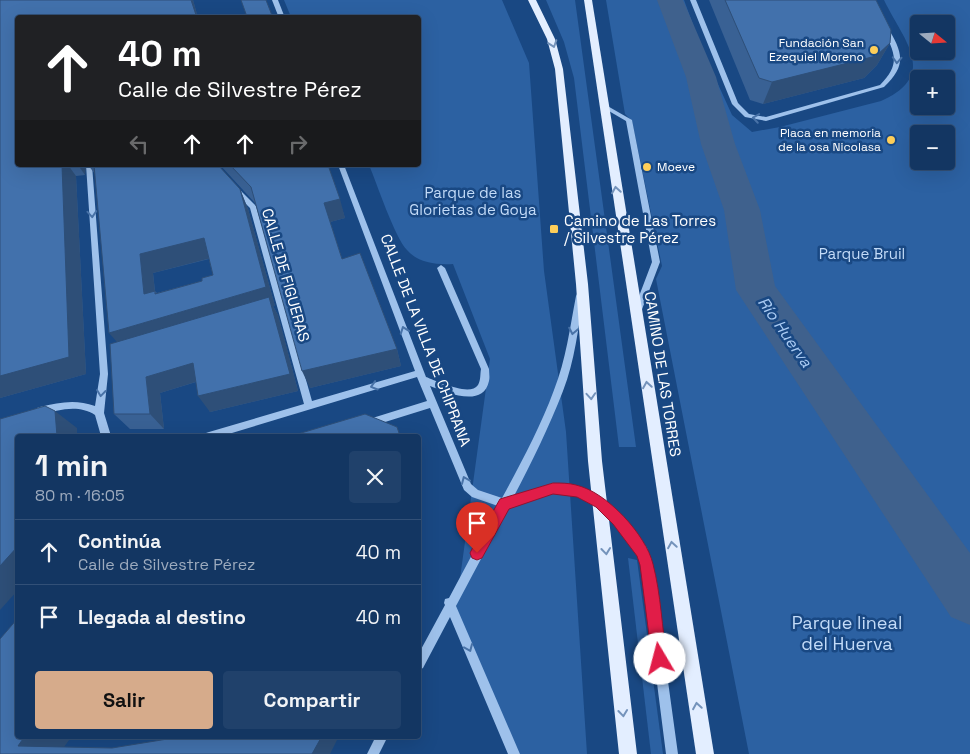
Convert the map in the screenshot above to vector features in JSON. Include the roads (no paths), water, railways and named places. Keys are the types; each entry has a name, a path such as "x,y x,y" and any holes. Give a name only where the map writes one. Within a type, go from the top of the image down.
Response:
{"main road":[{"path":"532,0 551,39 559,68 582,284 600,503 628,754"},
{"name":"CAMINO DE LAS TORRES","path":"588,0 705,754"}],"street":[{"path":"275,0 281,15"},
{"path":"693,0 735,104 743,114 760,119 789,114 882,86 891,77 899,60 882,20"},
{"path":"604,106 628,120 656,262 636,317"},
{"path":"88,167 106,361 99,413 105,434"},
{"name":"CALLE DE LA VILLA DE CHIPRANA","path":"342,167 422,376 468,488 475,494 504,504"},
{"name":"CALLE DE FIGUERAS","path":"227,180 253,207 278,310 309,406"},
{"path":"215,434 309,406 422,376 466,394 477,393 483,387 486,379 485,369 441,268"},
{"path":"421,660 526,464 558,390 567,363 582,284"},
{"path":"363,424 433,403"},
{"path":"27,415 72,404 90,408 99,413"},
{"path":"504,504 553,488 577,491 600,503 636,541 647,565 672,754"},
{"path":"450,603 514,754"},
{"path":"373,754 380,739"}],"waterway":[{"name":"Río Huerva","path":"670,0 701,77 718,144 742,210 756,290 970,598"}],"place":[{"name":"Fundación San Ezequiel Moreno","path":"874,50"},
{"name":"Placa en memoria de la osa Nicolasa","path":"891,140"},
{"name":"Moeve","path":"647,167"},
{"name":"Camino de Las Torres / Silvestre Pérez","path":"554,229"}],"park label":[{"name":"Parque de las Glorietas de Goya","path":"473,200"},
{"name":"Parque Bruil","path":"862,253"},
{"name":"Parque lineal del Huerva","path":"847,632"}]}
